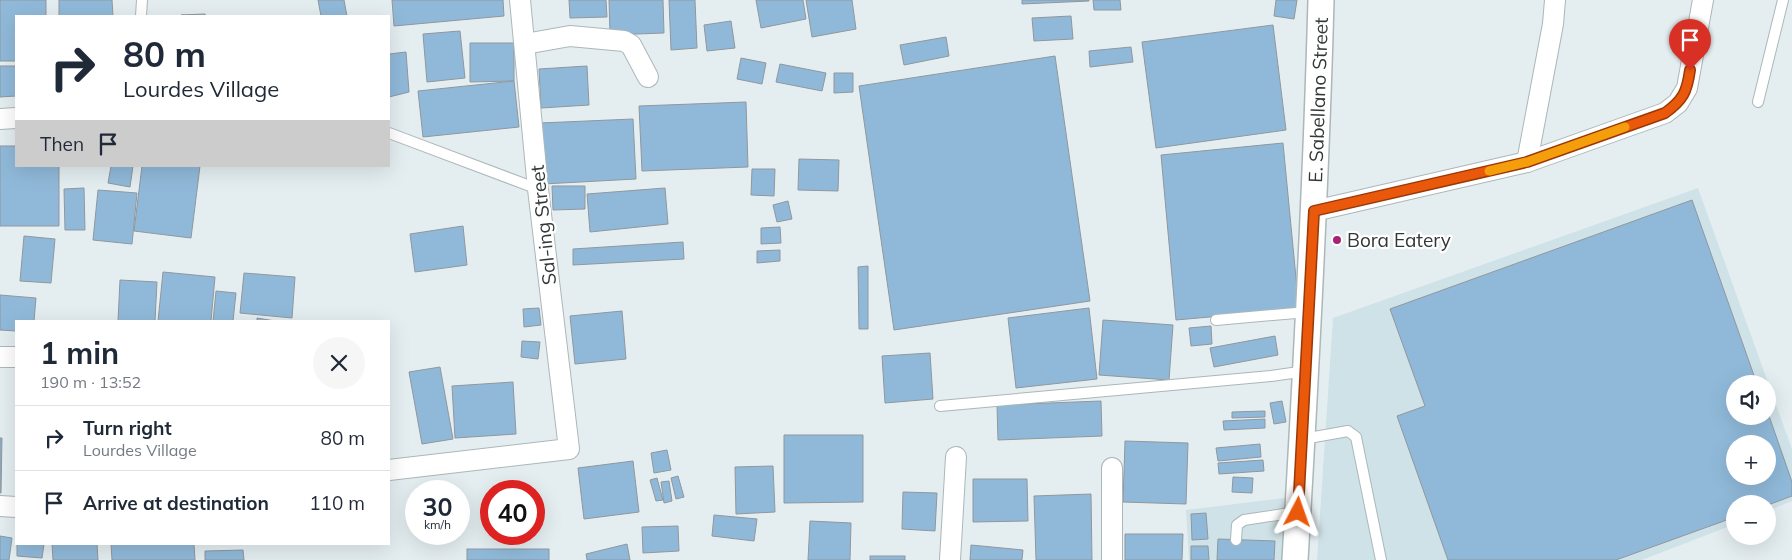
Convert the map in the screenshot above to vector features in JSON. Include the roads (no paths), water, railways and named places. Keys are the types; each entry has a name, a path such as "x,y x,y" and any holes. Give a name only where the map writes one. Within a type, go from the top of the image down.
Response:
{"street":[{"name":"Sal-ing Street","path":"390,470 570,449 538,189 520,0"},
{"name":"E. Sabellano Street","path":"1295,560 1310,313 1321,0"},
{"path":"1527,162 1553,24 1555,0"},
{"path":"1314,211 1527,162 1665,113 1678,104 1687,88 1703,0"},
{"path":"525,44 570,36 624,41 631,45 648,77"},
{"path":"0,119 15,118"},
{"path":"0,357 15,357"},
{"path":"950,560 956,457"},
{"path":"1112,468 1112,560"},
{"path":"0,506 15,507"}],"lane":[{"path":"141,15 142,0"},
{"path":"1758,102 1783,0"},
{"path":"390,133 538,189"},
{"path":"1216,320 1310,313"},
{"path":"940,406 1271,376 1307,371"},
{"path":"1303,439 1348,431 1356,436 1381,560"},
{"path":"1236,540 1237,524 1244,520 1298,512"}],"place":[{"name":"Bora Eatery","path":"1337,240"}]}
